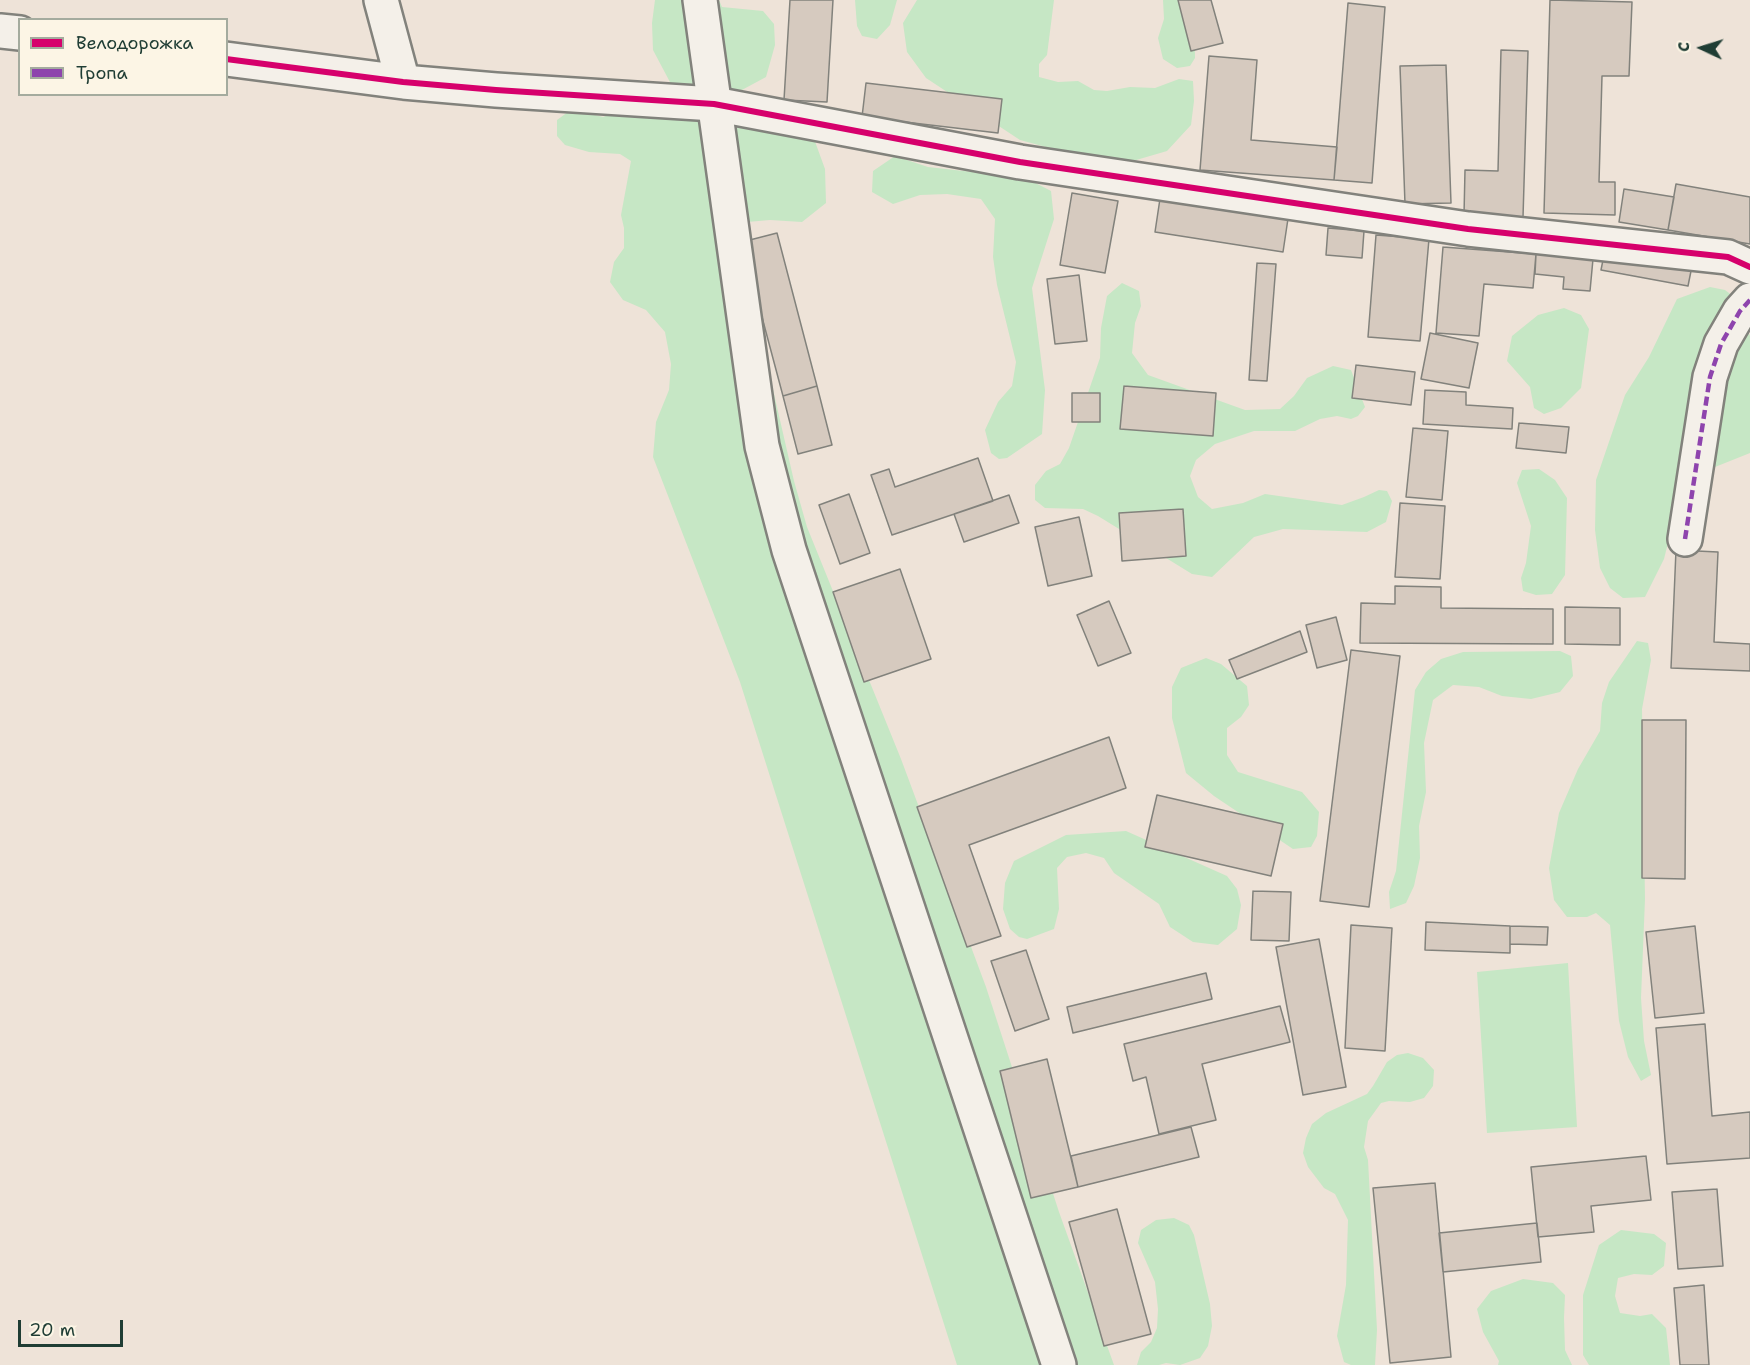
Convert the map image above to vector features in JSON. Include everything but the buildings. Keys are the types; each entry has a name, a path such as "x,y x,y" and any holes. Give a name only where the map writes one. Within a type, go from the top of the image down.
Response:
{"street":[{"path":"381,0 403,82"},
{"path":"700,0 762,446 789,550 1059,1365"},
{"path":"0,31 18,33"},
{"path":"228,59 403,82 714,104 1020,162 1468,229 1728,257 1750,267"},
{"path":"1684,539 1710,377 1721,344 1740,310 1750,300"}],"green space":[{"path":"655,0 719,0 722,7 763,11 774,24 775,45 766,77 740,91 722,94 671,84 653,50 652,23"},
{"path":"855,0 897,0 890,25 877,39 862,36 857,26"},
{"path":"917,0 1054,0 1047,55 1039,64 1039,77 1058,82 1078,81 1094,90 1107,91 1130,87 1155,88 1179,79 1193,81 1194,101 1191,125 1167,151 1126,163 1094,160 1020,140 926,78 907,52 903,23"},
{"path":"1163,0 1194,0 1195,58 1190,66 1177,68 1163,59 1158,38 1164,19"},
{"path":"623,95 813,136 825,169 826,203 802,222 770,220 747,222 737,233 794,481 807,527 901,759 986,987 1059,1212 1114,1365 957,1365 740,682 653,457 656,422 669,390 671,364 665,332 646,310 623,300 610,282 614,262 624,248 624,228 621,215 631,161 620,154 589,152 565,145 557,136 557,120 572,109 603,117 616,112"},
{"path":"895,156 928,167 1026,178 1051,191 1054,219 1032,288 1045,390 1042,434 1007,458 999,459 991,453 985,430 998,402 1012,386 1016,362 997,285 993,257 995,219 981,199 947,194 920,195 893,204 872,192 873,171"},
{"path":"1122,283 1139,291 1141,306 1135,323 1132,353 1148,375 1245,410 1280,409 1294,396 1307,378 1333,366 1351,370 1365,407 1358,416 1351,419 1337,416 1320,419 1295,431 1254,431 1215,444 1196,460 1190,476 1198,497 1212,509 1243,503 1265,494 1342,505 1379,490 1387,491 1392,501 1386,522 1367,532 1283,529 1254,537 1212,577 1192,574 1083,509 1045,508 1035,500 1035,485 1046,471 1060,464 1069,448 1100,358 1101,328 1107,296"},
{"path":"1710,287 1725,290 1733,296 1750,336 1750,453 1715,467 1688,485 1674,519 1664,559 1645,597 1623,598 1610,588 1600,568 1595,530 1596,480 1625,395 1649,357 1677,299"},
{"path":"1564,308 1581,315 1589,329 1581,388 1561,408 1544,414 1534,408 1530,387 1507,361 1512,336 1538,315"},
{"path":"1539,469 1555,480 1567,498 1565,575 1552,594 1536,595 1523,591 1521,578 1526,563 1531,526 1517,483 1522,470"},
{"path":"1637,641 1648,643 1651,660 1642,709 1645,899 1641,998 1644,1041 1651,1075 1641,1081 1628,1057 1619,1021 1610,925 1596,913 1587,917 1567,917 1554,900 1549,868 1559,813 1578,769 1600,731 1602,703 1609,682"},
{"path":"1560,651 1571,656 1573,676 1560,692 1531,699 1502,696 1479,687 1453,685 1433,700 1424,743 1426,792 1419,826 1420,858 1414,886 1406,903 1390,909 1389,892 1396,871 1415,690 1426,672 1441,659 1463,652"},
{"path":"1206,658 1221,664 1247,686 1249,705 1241,717 1227,728 1227,755 1238,772 1302,792 1319,812 1317,836 1311,847 1293,849 1214,796 1186,773 1172,718 1172,687 1181,668"},
{"path":"1126,831 1227,876 1237,889 1241,905 1237,929 1218,945 1193,942 1170,927 1159,904 1114,873 1104,858 1086,853 1067,857 1057,868 1059,909 1054,929 1027,939 1019,937 1010,929 1003,909 1005,883 1014,861 1066,835"},
{"path":"1568,963 1577,1127 1487,1133 1477,972"},
{"path":"1408,1053 1423,1058 1434,1070 1433,1086 1424,1098 1410,1102 1381,1103 1368,1121 1364,1147 1368,1160 1377,1330 1375,1365 1351,1365 1344,1362 1337,1336 1346,1285 1348,1220 1335,1194 1324,1188 1308,1167 1303,1153 1312,1124 1326,1113 1367,1094 1387,1062 1397,1055"},
{"path":"1174,1218 1189,1225 1194,1235 1210,1304 1212,1326 1208,1346 1200,1358 1180,1365 1166,1363 1137,1365 1141,1352 1151,1342 1157,1328 1158,1309 1155,1282 1138,1243 1141,1230 1156,1220"},
{"path":"1621,1230 1654,1234 1666,1243 1664,1266 1652,1275 1634,1274 1618,1278 1615,1296 1620,1313 1640,1316 1652,1314 1666,1328 1670,1365 1589,1365 1583,1355 1583,1295 1599,1245"},
{"path":"1523,1279 1553,1283 1565,1295 1565,1350 1572,1365 1498,1365 1499,1361 1483,1332 1477,1309 1491,1291"}],"marked path":[{"path":"1685,539 1710,377 1721,344 1740,311 1750,300"}],"cycle path":[{"path":"228,59 403,82 714,104 1020,162 1468,229 1728,257 1750,267"}]}
